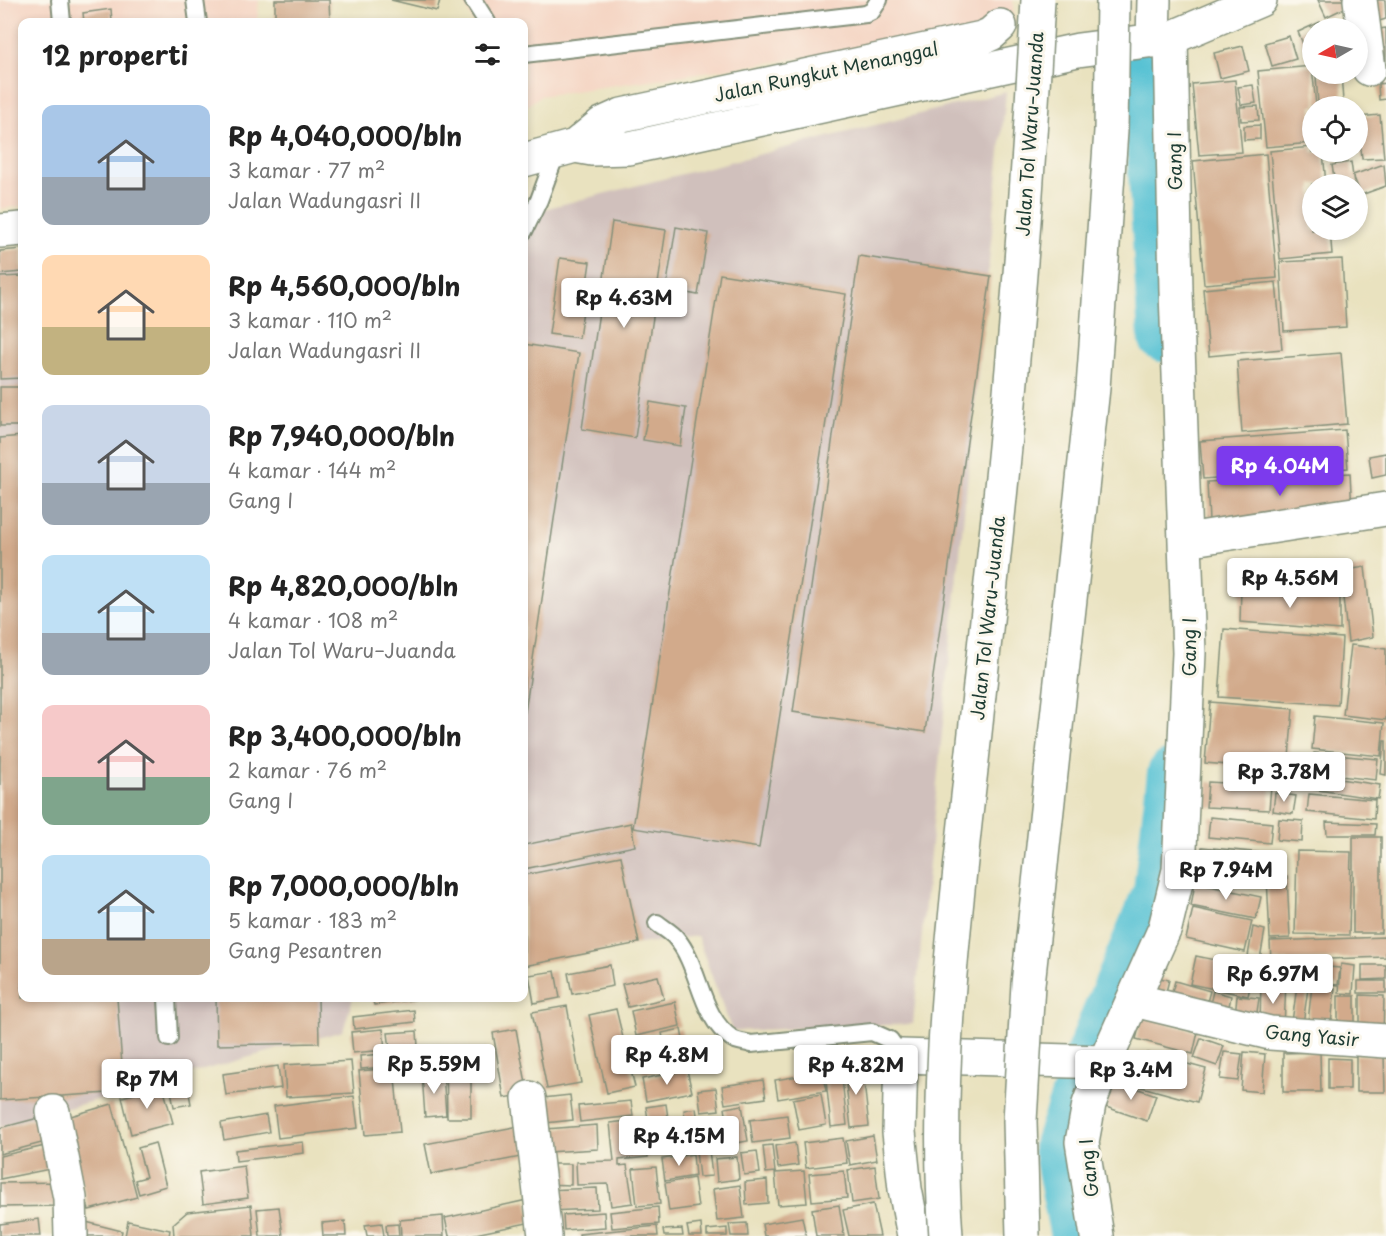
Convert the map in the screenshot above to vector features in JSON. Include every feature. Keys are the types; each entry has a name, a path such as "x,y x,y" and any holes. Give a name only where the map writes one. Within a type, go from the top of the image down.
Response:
{"main road":[{"name":"Jalan Tol Waru–Juanda","path":"946,1236 942,1185 941,1114 950,975 1010,391 1032,109 1038,0"},
{"path":"1023,1236 1020,1121 1028,984 1093,388 1111,131 1113,0"},
{"name":"Gang I","path":"1097,1236 1082,1142 1089,1104 1100,1062 1134,1000 1166,928 1179,870 1189,653 1186,540 1176,291 1162,40 1154,0"},
{"name":"Jalan Rungkut Menanggal","path":"528,159 566,149 629,148 1078,50 1162,40 1260,0"},
{"path":"1360,0 1369,69"},
{"name":"Jalan Rungkut Menanggal","path":"1000,13 1005,32 1043,35 1078,50"},
{"name":"Jalan Rungkut Menanggal","path":"566,149 602,124 621,115 982,38 991,34 1000,13"},
{"path":"0,231 18,229"},
{"path":"1186,540 1386,509"},
{"name":"Gang Yasir","path":"1134,1000 1270,1033 1386,1041"},
{"path":"914,1236 905,1189 899,1132 901,1056 1100,1062"},
{"path":"529,1098 545,1236"},
{"path":"53,1112 70,1198 71,1236"}],"lane":[{"path":"60,0 62,18"},
{"path":"195,0 197,18"},
{"path":"473,0 484,18"},
{"path":"528,54 866,14 879,0"},
{"path":"528,223 566,149"},
{"path":"657,923 676,938 694,968 705,1000 719,1027 735,1040 751,1044 872,1032 890,1040 901,1056"},
{"path":"167,1002 169,1038"}],"shaded area":[{"path":"0,0 259,0 257,18 18,18 18,207 0,209"},
{"path":"463,0 1013,0 1014,27 540,96 528,105 528,18 471,18"},
{"path":"1006,92 913,1024 732,1031 697,936 528,959 528,213"},
{"path":"18,257 18,1002 352,1002 343,1031 0,1127 0,258"}],"building":[{"path":"275,0 329,0 330,18 275,18"},
{"path":"391,0 440,0 437,11"},
{"path":"1318,0 1357,0 1357,2 1326,17"},
{"path":"1366,0 1385,0 1386,19 1373,23"},
{"path":"111,9 112,18 84,18 83,13"},
{"path":"1386,28 1386,69 1373,71 1368,31"},
{"path":"1289,36 1296,59 1272,66 1265,43"},
{"path":"1243,46 1249,71 1220,78 1214,53"},
{"path":"1302,67 1302,84 1314,84 1315,96 1302,96 1302,144 1266,147 1258,71"},
{"path":"1235,80 1242,152 1199,155 1192,84"},
{"path":"1386,83 1386,99 1379,100 1378,84"},
{"path":"1317,84 1342,84 1343,96 1317,96"},
{"path":"1253,85 1256,103 1241,105 1238,87"},
{"path":"1258,106 1259,120 1241,121 1240,107"},
{"path":"1380,115 1384,158 1368,159 1368,116"},
{"path":"1260,125 1260,139 1244,140 1244,126"},
{"path":"1302,148 1302,162 1324,162 1325,174 1302,174 1302,240 1331,240 1332,254 1280,259 1270,151"},
{"path":"1266,154 1277,278 1204,284 1193,161"},
{"path":"1351,162 1353,174 1333,174 1332,165"},
{"path":"1384,164 1386,186 1368,192 1368,174 1356,174"},
{"path":"612,222 666,230 635,438 582,429"},
{"path":"676,227 708,233 698,295 666,289"},
{"path":"18,249 18,272 0,274 0,251"},
{"path":"859,256 991,276 925,732 793,712"},
{"path":"560,258 590,262 579,338 549,334"},
{"path":"1342,259 1346,327 1284,331 1280,262"},
{"path":"720,274 846,294 759,848 633,828"},
{"path":"18,276 18,378 0,379 0,277"},
{"path":"1276,282 1282,349 1209,356 1203,289"},
{"path":"528,345 579,353 528,692"},
{"path":"1341,353 1347,424 1242,433 1237,361"},
{"path":"0,387 18,387 18,426 0,426"},
{"path":"650,402 686,408 680,446 643,440"},
{"path":"1345,430 1348,468 1203,479 1200,441"},
{"path":"18,436 18,1002 117,1002 124,1092 0,1100 0,438"},
{"path":"1386,453 1386,475 1372,478 1369,456"},
{"path":"1350,473 1352,512 1209,521 1207,482"},
{"path":"1365,567 1373,637 1348,642 1340,571"},
{"path":"1241,588 1340,595 1340,630 1240,622"},
{"path":"1224,629 1342,638 1338,705 1219,697"},
{"path":"1351,645 1386,649 1386,720 1343,715"},
{"path":"1210,702 1293,709 1288,770 1205,763"},
{"path":"1315,716 1384,723 1381,756 1312,749"},
{"path":"1384,741 1386,741 1386,775 1381,774"},
{"path":"1314,753 1378,759 1376,780 1312,773"},
{"path":"1306,774 1380,785 1378,799 1305,788"},
{"path":"1208,782 1271,786 1269,810 1206,807"},
{"path":"1275,793 1296,796 1293,814 1273,811"},
{"path":"1309,794 1375,800 1374,819 1307,812"},
{"path":"1210,817 1272,823 1270,843 1208,837"},
{"path":"1279,819 1303,821 1302,842 1277,840"},
{"path":"1326,822 1376,824 1375,835 1327,835"},
{"path":"631,823 635,846 528,868 528,844"},
{"path":"1353,837 1381,837 1381,933 1353,933"},
{"path":"1202,847 1262,853 1260,874 1200,866"},
{"path":"1297,851 1351,852 1349,935 1295,934"},
{"path":"621,856 639,943 528,965 528,874"},
{"path":"1287,876 1290,938 1270,939 1267,877"},
{"path":"1195,883 1261,897 1256,919 1191,906"},
{"path":"1193,908 1252,921 1245,952 1186,939"},
{"path":"1253,927 1265,930 1260,959 1248,956"},
{"path":"1386,937 1386,957 1271,961 1270,941"},
{"path":"1196,956 1254,968 1248,996 1190,984"},
{"path":"1262,962 1340,968 1338,985 1260,978"},
{"path":"1341,964 1355,966 1353,994 1339,993"},
{"path":"610,965 613,986 572,994 568,973"},
{"path":"1362,965 1386,965 1386,979 1362,980"},
{"path":"555,971 560,998 534,1003 529,975"},
{"path":"658,976 664,999 628,1007 622,984"},
{"path":"1151,976 1169,980 1164,1000 1147,996"},
{"path":"1175,981 1210,991 1204,1013 1169,1003"},
{"path":"1261,981 1286,982 1284,1028 1260,1028"},
{"path":"1358,981 1386,981 1386,993 1358,993"},
{"path":"1312,985 1335,988 1330,1033 1307,1031"},
{"path":"1297,986 1308,988 1302,1031 1291,1029"},
{"path":"1213,991 1231,996 1227,1017 1208,1013"},
{"path":"1360,995 1384,996 1383,1038 1360,1038"},
{"path":"1237,996 1259,998 1255,1026 1234,1024"},
{"path":"1338,996 1355,996 1355,1037 1338,1037"},
{"path":"216,1002 318,1002 319,1043 217,1045"},
{"path":"373,1002 396,1002 374,1005"},
{"path":"675,1002 680,1026 636,1036 631,1011"},
{"path":"567,1006 581,1083 547,1089 532,1012"},
{"path":"616,1009 635,1087 607,1093 589,1015"},
{"path":"414,1010 415,1022 354,1029 353,1017"},
{"path":"1142,1017 1198,1032 1193,1054 1136,1039"},
{"path":"383,1029 385,1050 353,1053 351,1032"},
{"path":"516,1029 528,1094 504,1098 493,1033"},
{"path":"681,1029 687,1060 668,1063 662,1033"},
{"path":"417,1031 418,1047 390,1049 388,1033"},
{"path":"1201,1038 1224,1046 1217,1066 1194,1058"},
{"path":"660,1040 666,1068 643,1073 636,1046"},
{"path":"471,1050 471,1118 447,1118 446,1051"},
{"path":"417,1051 418,1064 361,1069 360,1056"},
{"path":"1224,1052 1242,1054 1238,1081 1220,1079"},
{"path":"1244,1052 1265,1054 1262,1092 1241,1090"},
{"path":"1320,1052 1321,1092 1283,1092 1283,1053"},
{"path":"1147,1053 1206,1069 1197,1102 1138,1086"},
{"path":"1356,1055 1384,1055 1385,1092 1356,1092"},
{"path":"1328,1058 1350,1059 1350,1089 1328,1089"},
{"path":"351,1061 354,1093 286,1097 284,1065"},
{"path":"862,1065 869,1126 851,1128 844,1067"},
{"path":"278,1066 281,1088 226,1095 223,1074"},
{"path":"394,1068 400,1132 365,1135 359,1071"},
{"path":"841,1069 847,1125 831,1127 825,1071"},
{"path":"687,1070 692,1092 646,1101 642,1079"},
{"path":"822,1072 826,1091 778,1099 775,1080"},
{"path":"443,1073 446,1115 425,1117 422,1074"},
{"path":"763,1080 766,1098 725,1104 722,1086"},
{"path":"1115,1081 1156,1095 1147,1121 1106,1107"},
{"path":"187,1082 191,1104 174,1107 170,1085"},
{"path":"163,1087 173,1123 131,1134 122,1097"},
{"path":"716,1088 719,1110 701,1112 698,1090"},
{"path":"821,1094 826,1125 799,1130 793,1099"},
{"path":"570,1095 573,1120 536,1124 534,1099"},
{"path":"354,1096 358,1128 278,1138 274,1106"},
{"path":"631,1101 633,1116 580,1122 578,1106"},
{"path":"112,1104 137,1197 89,1210 64,1118"},
{"path":"666,1104 672,1146 653,1149 646,1107"},
{"path":"742,1105 748,1141 731,1144 725,1108"},
{"path":"696,1108 701,1144 689,1145 684,1110"},
{"path":"266,1115 269,1132 224,1140 221,1123"},
{"path":"787,1115 790,1138 753,1143 750,1120"},
{"path":"46,1116 53,1140 0,1154 0,1128"},
{"path":"720,1117 723,1145 709,1147 706,1119"},
{"path":"644,1119 648,1157 619,1160 619,1166 627,1165 633,1203 611,1206 608,1184 577,1185 576,1162 614,1161 610,1123"},
{"path":"597,1125 598,1149 547,1152 546,1129"},
{"path":"520,1126 526,1156 431,1174 425,1144"},
{"path":"873,1136 877,1160 850,1165 846,1141"},
{"path":"843,1138 847,1163 806,1168 803,1143"},
{"path":"303,1142 304,1153 236,1161 235,1150"},
{"path":"155,1143 166,1186 139,1194 135,1180 146,1177 138,1148"},
{"path":"795,1143 798,1165 778,1168 775,1146"},
{"path":"772,1145 775,1172 766,1173 763,1146"},
{"path":"45,1146 50,1169 0,1179 0,1156"},
{"path":"709,1150 712,1176 699,1177 696,1152"},
{"path":"757,1151 760,1173 744,1175 741,1153"},
{"path":"693,1154 695,1176 665,1181 662,1159"},
{"path":"737,1157 739,1179 717,1182 715,1159"},
{"path":"544,1164 571,1164 571,1185 544,1184"},
{"path":"244,1166 248,1198 203,1204 199,1172"},
{"path":"875,1166 879,1199 852,1203 848,1170"},
{"path":"656,1167 660,1204 637,1206 633,1169"},
{"path":"804,1171 807,1203 778,1205 775,1173"},
{"path":"844,1171 847,1198 812,1201 809,1174"},
{"path":"694,1178 698,1207 669,1211 665,1183"},
{"path":"767,1180 768,1203 746,1205 745,1182"},
{"path":"62,1182 62,1206 0,1207 0,1183"},
{"path":"740,1185 744,1218 717,1221 713,1189"},
{"path":"597,1188 598,1209 546,1211 545,1190"},
{"path":"527,1200 532,1222 466,1236 449,1236 445,1218"},
{"path":"873,1204 880,1236 849,1236 843,1210"},
{"path":"251,1205 254,1236 174,1236 173,1224 187,1212"},
{"path":"839,1205 844,1236 816,1236 812,1209"},
{"path":"279,1207 283,1236 260,1236 257,1209"},
{"path":"658,1207 659,1224 612,1228 610,1212"},
{"path":"604,1212 605,1227 564,1230 563,1215"},
{"path":"443,1216 444,1236 401,1236 400,1220"},
{"path":"802,1217 806,1236 764,1236 762,1224"},
{"path":"39,1219 41,1236 0,1236 0,1224"},
{"path":"128,1221 170,1230 169,1236 125,1236"},
{"path":"345,1221 346,1236 323,1236 322,1223"},
{"path":"86,1222 122,1231 121,1236 81,1236"},
{"path":"382,1223 384,1236 367,1236 365,1225"},
{"path":"747,1223 748,1236 731,1236 729,1224"},
{"path":"398,1224 399,1236 387,1236 386,1225"},
{"path":"701,1224 702,1236 689,1236 687,1226"},
{"path":"657,1226 658,1236 579,1236 579,1234"},
{"path":"727,1228 727,1236 707,1236 707,1230"},
{"path":"682,1229 683,1236 664,1236 663,1230"}],"waterway":[{"path":"1146,57 1163,337"},
{"path":"1075,1236 1058,1148 1092,1050 1158,891 1172,774"}]}
